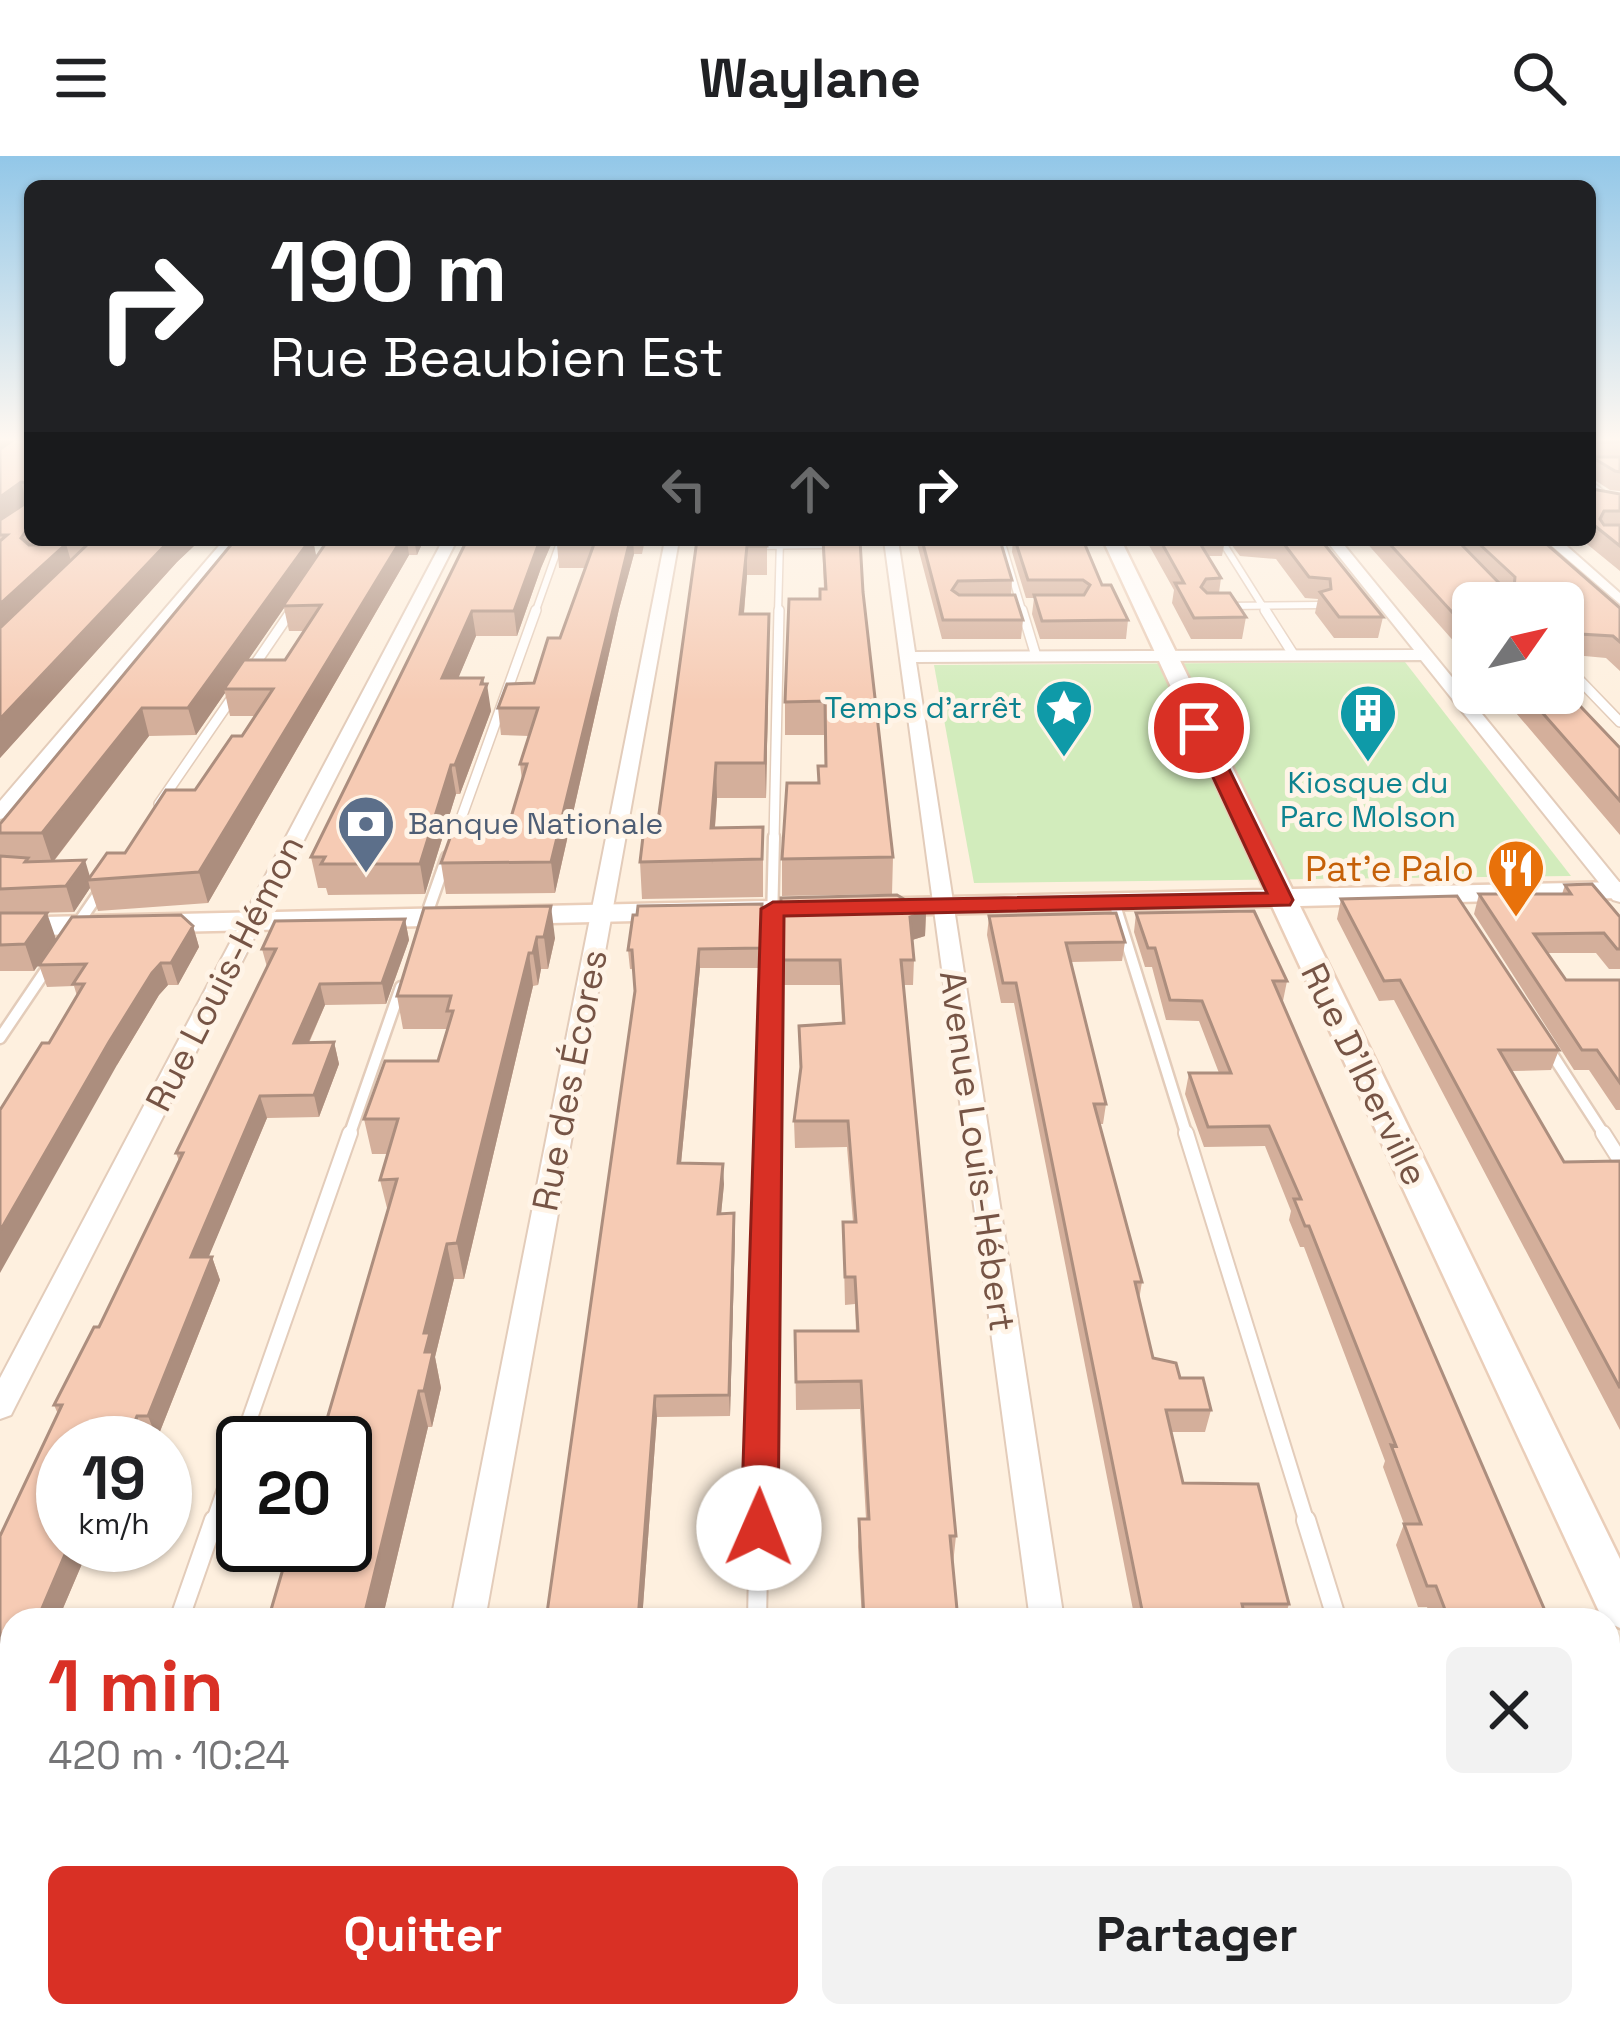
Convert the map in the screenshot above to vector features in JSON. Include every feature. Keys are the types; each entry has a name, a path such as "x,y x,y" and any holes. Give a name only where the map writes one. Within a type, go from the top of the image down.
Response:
{"main road":[{"name":"Rue D'Iberville","path":"1115,546 1620,1607"},
{"path":"0,927 251,921 422,927 600,913 1282,900 1455,904 1618,892"}],"street":[{"path":"0,812 226,546"},
{"name":"Rue Louis-Hémon","path":"0,1407 447,546"},
{"name":"Rue des Écores","path":"470,1608 671,546"},
{"name":"Avenue Louis-Hébert","path":"892,546 1045,1608"},
{"path":"1338,546 1618,892"},
{"path":"1559,546 1620,600"},
{"path":"908,657 1426,655"}],"lane":[{"path":"422,927 559,546"},
{"path":"757,1608 780,546"},
{"path":"1002,546 1036,656"},
{"path":"1225,546 1293,654"},
{"path":"151,816 306,591"},
{"path":"1205,606 1321,605"},
{"path":"1000,606 1041,606"},
{"path":"1584,685 1620,722"},
{"path":"0,1038 112,873"},
{"path":"1114,902 1332,1608"},
{"path":"183,1608 403,981"},
{"path":"1534,1026 1620,1160"}],"green space":[{"path":"1405,662 1571,876 974,883 934,665"}],"building":[{"path":"0,526 24,526 24,546 64,546 0,604 0,541 7,535 0,535"},
{"path":"1596,526 1620,526 1620,546 1596,527"},
{"path":"86,546 164,546 0,719 0,628"},
{"path":"230,546 306,546 188,708 142,708 42,833 0,833 0,824"},
{"path":"324,546 397,546 199,872 88,880 107,853 125,853 166,790 195,790 232,736 242,736 273,689 224,689 244,660 285,660 321,605 283,606"},
{"path":"464,546 538,546 514,611 472,611 442,678 483,678 481,684 487,684 455,765 451,765 420,864 321,864 325,857 311,857"},
{"path":"593,546 629,546 551,862 441,863 455,824 509,824 527,764 520,764 538,708 498,708 507,684 534,683 548,638 560,638"},
{"path":"696,546 747,546 740,614 769,614 765,763 716,763 711,828 763,827 762,859 640,862 644,828 657,828"},
{"path":"823,546 860,546 893,857 782,859 787,783 819,783 818,766 826,766 825,701 785,702 789,599 820,599 820,589 826,589"},
{"path":"924,546 1002,546 1012,580 958,581 952,590 959,595 1015,595 1023,620 943,620"},
{"path":"1017,546 1086,546 1102,585 1111,585 1128,620 1042,621 1034,595 1084,595 1090,585 1083,580 1028,580"},
{"path":"1163,546 1202,546 1221,578 1206,579 1201,587 1207,593 1230,593 1246,617 1194,618 1175,583 1184,583"},
{"path":"1286,546 1326,546 1383,617 1339,617 1320,592 1331,589 1330,579 1309,577"},
{"path":"1391,546 1463,546 1498,582 1452,582 1452,612"},
{"path":"1481,546 1549,546 1620,608 1620,642 1613,636 1584,634 1584,582 1515,582 1515,577"},
{"path":"1584,710 1620,748 1620,801 1543,714 1584,714"},
{"path":"0,856 28,858 25,862 85,860 66,886 0,889"},
{"path":"1592,884 1620,917 1620,949 1604,933 1534,934 1566,980 1620,980 1620,1083 1597,1050 1582,1050 1479,894 1571,894 1565,885"},
{"path":"897,895 926,912 910,917 914,960 901,960 956,1536 950,1536 957,1608 863,1608 859,1519 869,1519 861,1381 796,1382 795,1331 858,1331 855,1277 845,1277 843,1222 856,1222 848,1121 794,1121 801,1067 799,1026 844,1023 840,960 781,960 781,898"},
{"path":"1457,896 1559,1050 1499,1050 1564,1162 1620,1161 1620,1388 1400,980 1384,981 1341,899"},
{"path":"762,904 761,948 699,949 678,1163 723,1164 718,1214 734,1213 729,1395 655,1396 639,1608 548,1608 635,991 632,950 628,950 638,906"},
{"path":"551,906 544,937 537,937 529,953 457,1243 447,1244 424,1333 430,1333 425,1352 433,1352 424,1391 419,1391 366,1608 272,1608 282,1572 372,1572 372,1416 328,1416 397,1179 380,1180 398,1119 364,1119 385,1061 438,1061 453,1011 447,1011 451,996 397,996 424,908"},
{"path":"1254,911 1287,981 1273,981 1544,1608 1444,1608 1436,1586 1427,1586 1404,1524 1421,1524 1391,1445 1396,1446 1294,1199 1301,1199 1269,1126 1208,1127 1189,1073 1231,1073 1202,1001 1170,1000 1155,948 1148,948 1136,913"},
{"path":"0,913 47,913 25,944 0,945"},
{"path":"1116,913 1125,942 1066,943 1106,1104 1094,1104 1142,1282 1135,1282 1153,1358 1176,1363 1180,1378 1203,1378 1211,1410 1166,1410 1183,1483 1258,1484 1289,1604 1142,1608 1016,983 1003,983 989,916"},
{"path":"181,915 193,926 171,963 161,963 152,973 0,1231 0,1110 42,1043 49,1043 84,984 73,984 86,964 39,965 72,917"},
{"path":"405,919 382,983 320,984 294,1043 334,1042 314,1095 260,1096 191,1257 212,1257 148,1416 57,1416 62,1405 54,1405 94,1327 99,1327 183,1153 176,1153 276,949 262,949 275,921"},
{"path":"36,1460 36,1572 57,1572 42,1608 0,1608 0,1536"}],"place":[{"name":"Temps d'arrêt","path":"1064,759"},
{"name":"Kiosque du Parc Molson","path":"1368,764"},
{"name":"Banque Nationale","path":"366,875"},
{"name":"Pat'e Palo","path":"1516,919"}],"route":[{"path":"759,1528 773,909 1282,900 1199,728"}]}
